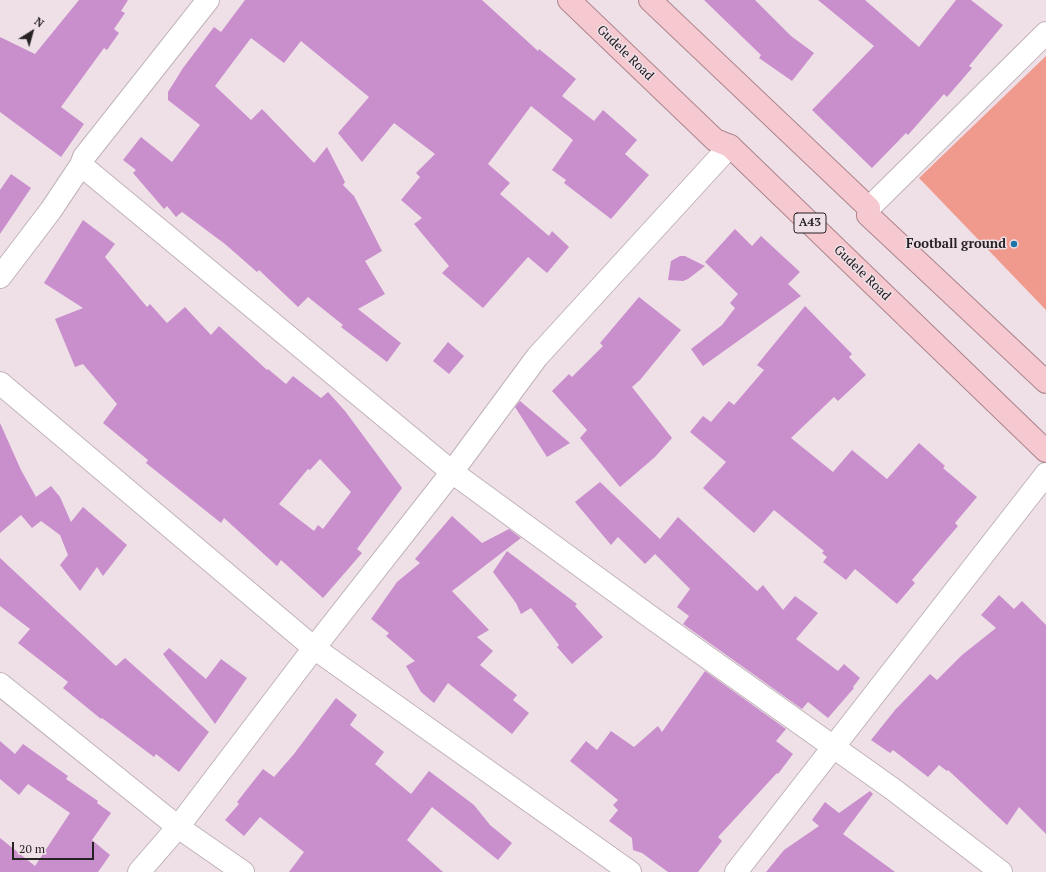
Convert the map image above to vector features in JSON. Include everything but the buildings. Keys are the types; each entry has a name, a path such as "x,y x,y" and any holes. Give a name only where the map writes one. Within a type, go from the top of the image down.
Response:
{"highway":[{"name":"Gudele Road","path":"569,0 715,140 730,146 1046,451"},
{"path":"650,0 868,208 868,215 1046,382"}],"street":[{"path":"0,277 50,210 89,151 208,0"},
{"path":"868,208 1046,33"},
{"path":"139,872 178,827 314,648 452,472 537,357 730,146"},
{"path":"81,165 452,472 652,618 894,790 1001,872"},
{"path":"0,383 314,648 630,872"},
{"path":"736,872 1046,474"},
{"path":"0,684 178,827 243,872"}],"shaded area":[{"name":"Football ground","path":"1046,56 1046,310 919,178"}],"place":[{"name":"Football ground","path":"1014,244"}]}
